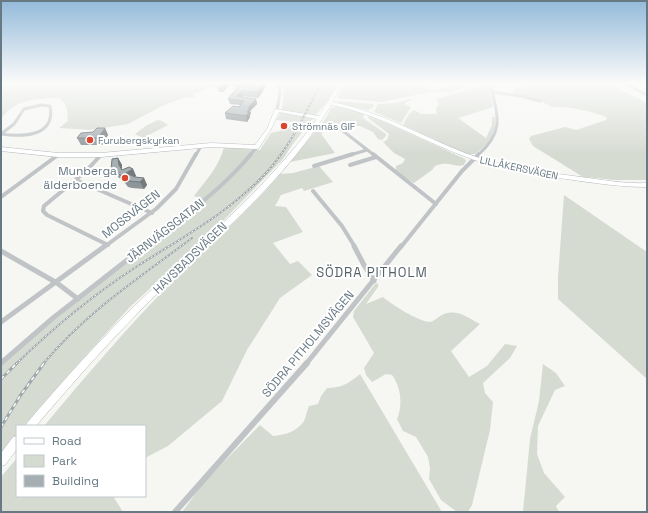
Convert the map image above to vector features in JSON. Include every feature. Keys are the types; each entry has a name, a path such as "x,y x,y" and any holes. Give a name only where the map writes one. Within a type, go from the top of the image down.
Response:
{"street":[{"path":"1,134 14,124 24,109 33,107"},
{"path":"1,134 26,137 37,133 50,122 50,107"},
{"path":"278,107 277,110 320,118"},
{"name":"HAVSBADSVÄGEN","path":"31,425 72,376 119,327 262,188 300,144 327,107"},
{"name":"LILLÅKERSVÄGEN","path":"349,107 372,113 434,142 473,158 503,166 538,173 626,185 647,185"},
{"name":"SÖDRA PITHOLMSVÄGEN","path":"175,512 302,369 473,158 490,144 497,130 495,107"},
{"name":"JÄRNVÄGSGATAN","path":"1,363 78,299 214,192 237,171 257,147 269,129 277,110"},
{"path":"334,124 436,204"},
{"path":"1,149 58,155 102,155 200,146 237,145 257,147"},
{"name":"MOSSVÄGEN","path":"1,322 152,213 176,189 200,146"},
{"path":"314,166 367,150"},
{"path":"1,197 58,155"},
{"path":"102,155 76,180 43,208 44,213 108,245"},
{"path":"350,165 376,157"},
{"path":"76,180 152,213"},
{"path":"314,191 349,237 374,281"},
{"path":"1,251 57,282 78,299"},
{"path":"1,461 16,442"}],"green space":[{"path":"1,107 12,107 6,112 1,119"},
{"path":"66,107 160,107 128,124 90,130 59,128 68,121"},
{"path":"282,107 322,107 292,145 283,159 226,218 130,307 26,425 16,425 16,438 1,457 1,363 204,200 194,196 219,161 224,147 241,147 260,150 271,133 288,129 292,122 276,120"},
{"path":"353,107 374,107 368,110"},
{"path":"377,107 411,107 401,123 374,112"},
{"path":"437,107 493,107 458,118 486,138 492,125 492,117 495,117 495,128 491,138 484,147 475,154 466,154 403,125 409,114 414,110 421,114 437,114"},
{"path":"552,107 647,107 647,180 616,180 583,177 533,146 529,139 531,136 565,127 576,130 606,120 607,118 602,115 580,110 564,107"},
{"path":"331,108 351,109 365,113 363,118 386,134 386,136 382,140 378,139 373,132 360,126 337,124 320,128 322,135 335,153 290,162 326,118"},
{"path":"369,115 463,158 466,160 464,165 457,166 440,164 435,166 432,170 414,183 396,172 396,166 403,163 405,159 394,153 383,142 387,140 389,134 368,118"},
{"path":"158,120 168,125 143,138 135,134 147,125"},
{"path":"319,166 333,182 304,191 302,188 281,195 275,206 286,207 303,232 273,243 290,264 298,261 312,275 280,298 247,350 222,401 168,446 146,457 146,425 45,425 124,333 188,266 268,188 280,174 293,173"},
{"path":"564,195 647,252 647,379 558,299 558,277"},
{"path":"378,283 378,287 366,304 383,297 405,312 425,321 431,322 445,313 451,312 466,316 480,324 451,351 469,377 487,366 505,344 517,346 510,358 483,383 485,393 493,402 490,430 472,505 468,512 457,512 441,500 429,479 430,468 428,457 416,437 403,431 397,419 400,408 400,396 392,375 386,374 372,382 366,375 364,368 374,353 353,317 354,311 375,284"},
{"path":"543,364 556,373 565,386 555,390 538,426 537,454 544,473 565,497 556,506 559,512 523,512 530,439 539,401"},
{"path":"360,374 442,512 182,512 204,482 260,425 273,436 286,434 298,428 304,421 309,406 318,404 321,396 327,388 345,384"},
{"path":"16,459 16,497 114,497 123,512 1,512 1,477"}],"building":[{"path":"232,107 250,108 246,116 225,113"},
{"path":"97,128 105,128 98,138 77,138 81,133 93,132"},
{"path":"118,158 119,165 122,170 129,167 133,169 126,173 135,177 144,178 140,182 128,181 124,180 125,179 113,169 111,170 112,159"}],"railway":[{"path":"16,364 59,325 104,289 220,213 252,187 275,163 296,130 308,107"},
{"path":"43,364 60,345 95,312 192,238"},
{"path":"1,427 20,396 44,363"},
{"path":"1,379 16,364"}],"place":[{"name":"Strömnäs GIF","path":"284,126"},
{"name":"Furubergskyrkan","path":"90,140"},
{"name":"Munberga älderboende","path":"125,178"}],"district":[{"name":"SÖDRA PITHOLM","path":"372,272"}]}
